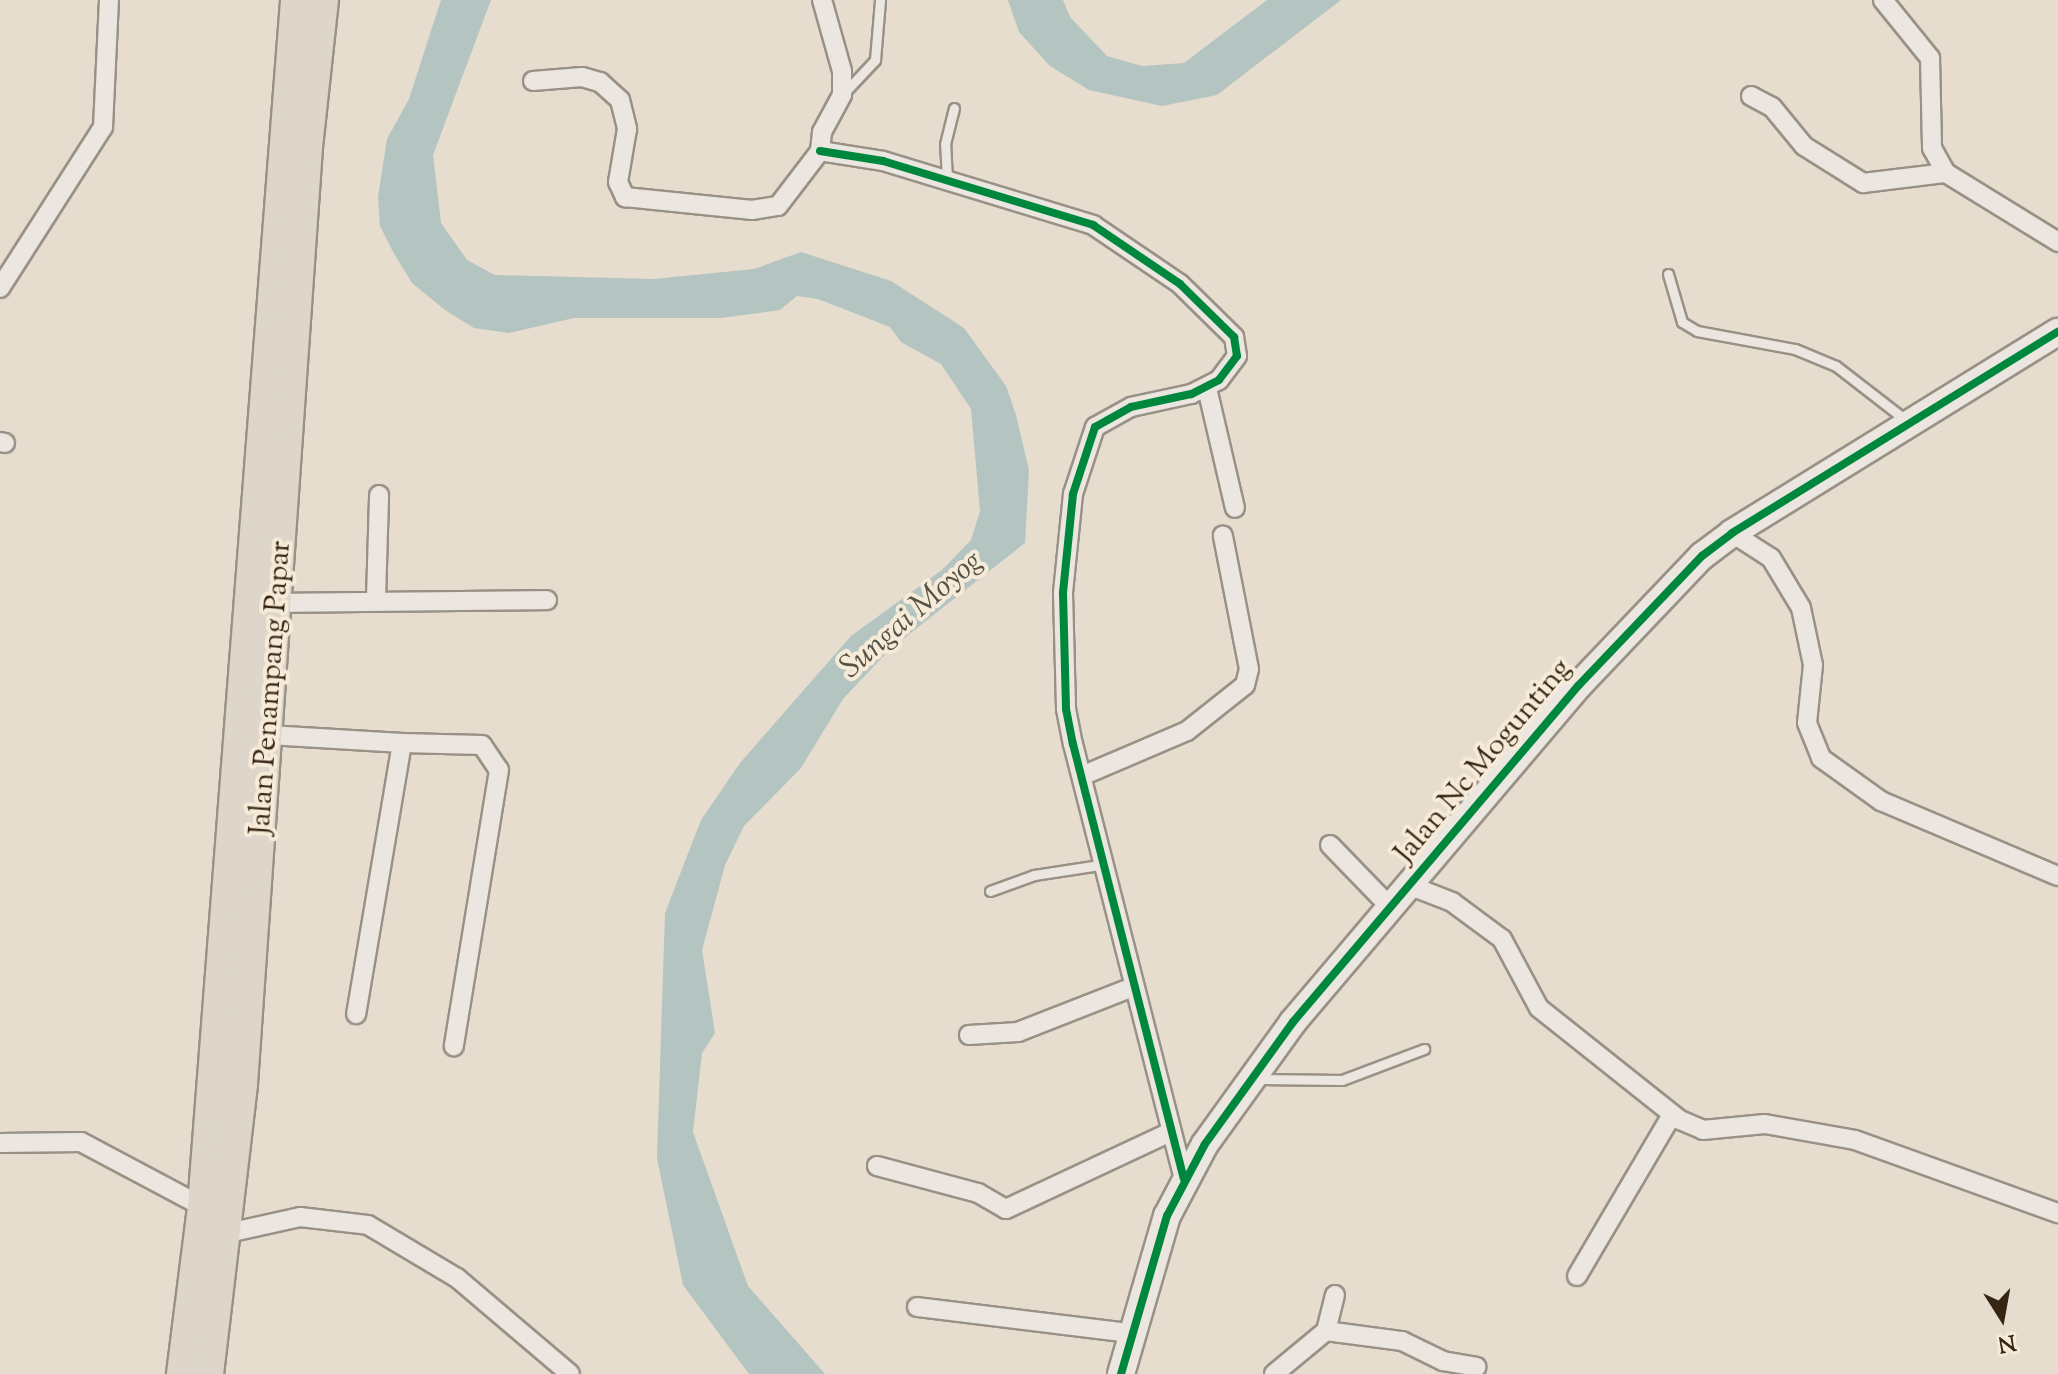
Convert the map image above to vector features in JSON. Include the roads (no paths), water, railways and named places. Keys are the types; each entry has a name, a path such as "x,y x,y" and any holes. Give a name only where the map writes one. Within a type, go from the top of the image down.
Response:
{"main road":[{"name":"Jalan Penampang Papar","path":"182,1374 203,1207 296,0"},
{"name":"Jalan Penampang Papar","path":"208,1374 228,1233 269,735 307,147 323,0"}],"street":[{"path":"0,288 103,127 109,0"},
{"path":"533,81 582,77 600,82 620,100 627,129 618,182 625,197 752,210 778,206 820,151 822,132 842,95 842,71 822,0"},
{"path":"1883,0 1930,58 1932,148 1946,173 2058,242"},
{"path":"1751,96 1772,107 1804,146 1863,183 1946,173"},
{"path":"820,151 883,161 1093,225 1180,284 1217,314 1238,347 1230,367 1207,388 1103,420 1079,470 1063,593 1066,709 1106,864 1168,1133 1184,1178"},
{"name":"Jalan Nc Mogunting","path":"1121,1374 1129,1333 1184,1178 1250,1078 1578,686 1702,556 1732,533 1907,421 2058,332"},
{"path":"1207,388 1235,508"},
{"path":"376,599 379,495"},
{"path":"1732,533 1771,558 1801,608 1813,665 1807,723 1821,758 1891,806 2058,876"},
{"path":"1084,775 1187,731 1245,685 1249,669 1223,536"},
{"path":"278,603 376,599 547,600"},
{"path":"269,735 482,745 499,770 454,1046"},
{"path":"356,1014 402,743"},
{"path":"1330,845 1390,907"},
{"path":"1411,886 1452,902 1502,939 1539,1008 1672,1115 1703,1130 1765,1124 1855,1140 2058,1213"},
{"path":"969,1035 1018,1032 1133,987"},
{"path":"1577,1276 1672,1115"},
{"path":"877,1166 978,1193 1006,1209 1168,1133"},
{"path":"0,1143 81,1142 203,1207"},
{"path":"228,1233 286,1218 323,1216 368,1225 457,1278 570,1374"},
{"path":"1274,1374 1326,1331 1335,1295"},
{"path":"917,1307 1129,1333"},
{"path":"1326,1331 1402,1341 1443,1361 1476,1367"}],"lane":[{"path":"842,95 875,60 880,0"},
{"path":"947,183 945,144 954,108"},
{"path":"1668,274 1682,322 1795,349 1836,366 1907,421"},
{"path":"990,891 1034,875 1106,864"},
{"path":"1250,1078 1342,1080 1424,1049"}],"water":[{"name":"Sungai Moyog","path":"441,0 491,0 433,155 441,223 467,260 495,275 654,279 754,269 801,252 891,281 964,328 1006,386 1016,415 1029,470 1025,543 889,650 843,699 801,768 744,826 725,865 702,950 715,1033 702,1053 693,1132 748,1286 825,1374 749,1374 683,1285 657,1158 665,913 701,820 740,763 851,636 942,570 971,540 980,511 971,409 941,364 901,342 890,327 818,299 797,296 780,310 721,318 574,318 509,333 474,328 445,310 412,283 393,252 380,226 378,197 387,139 409,99"},
{"path":"1008,0 1063,0 1070,17 1107,56 1142,66 1184,63 1267,0 1341,0 1217,95 1162,106 1089,90 1050,66 1019,32"}]}
